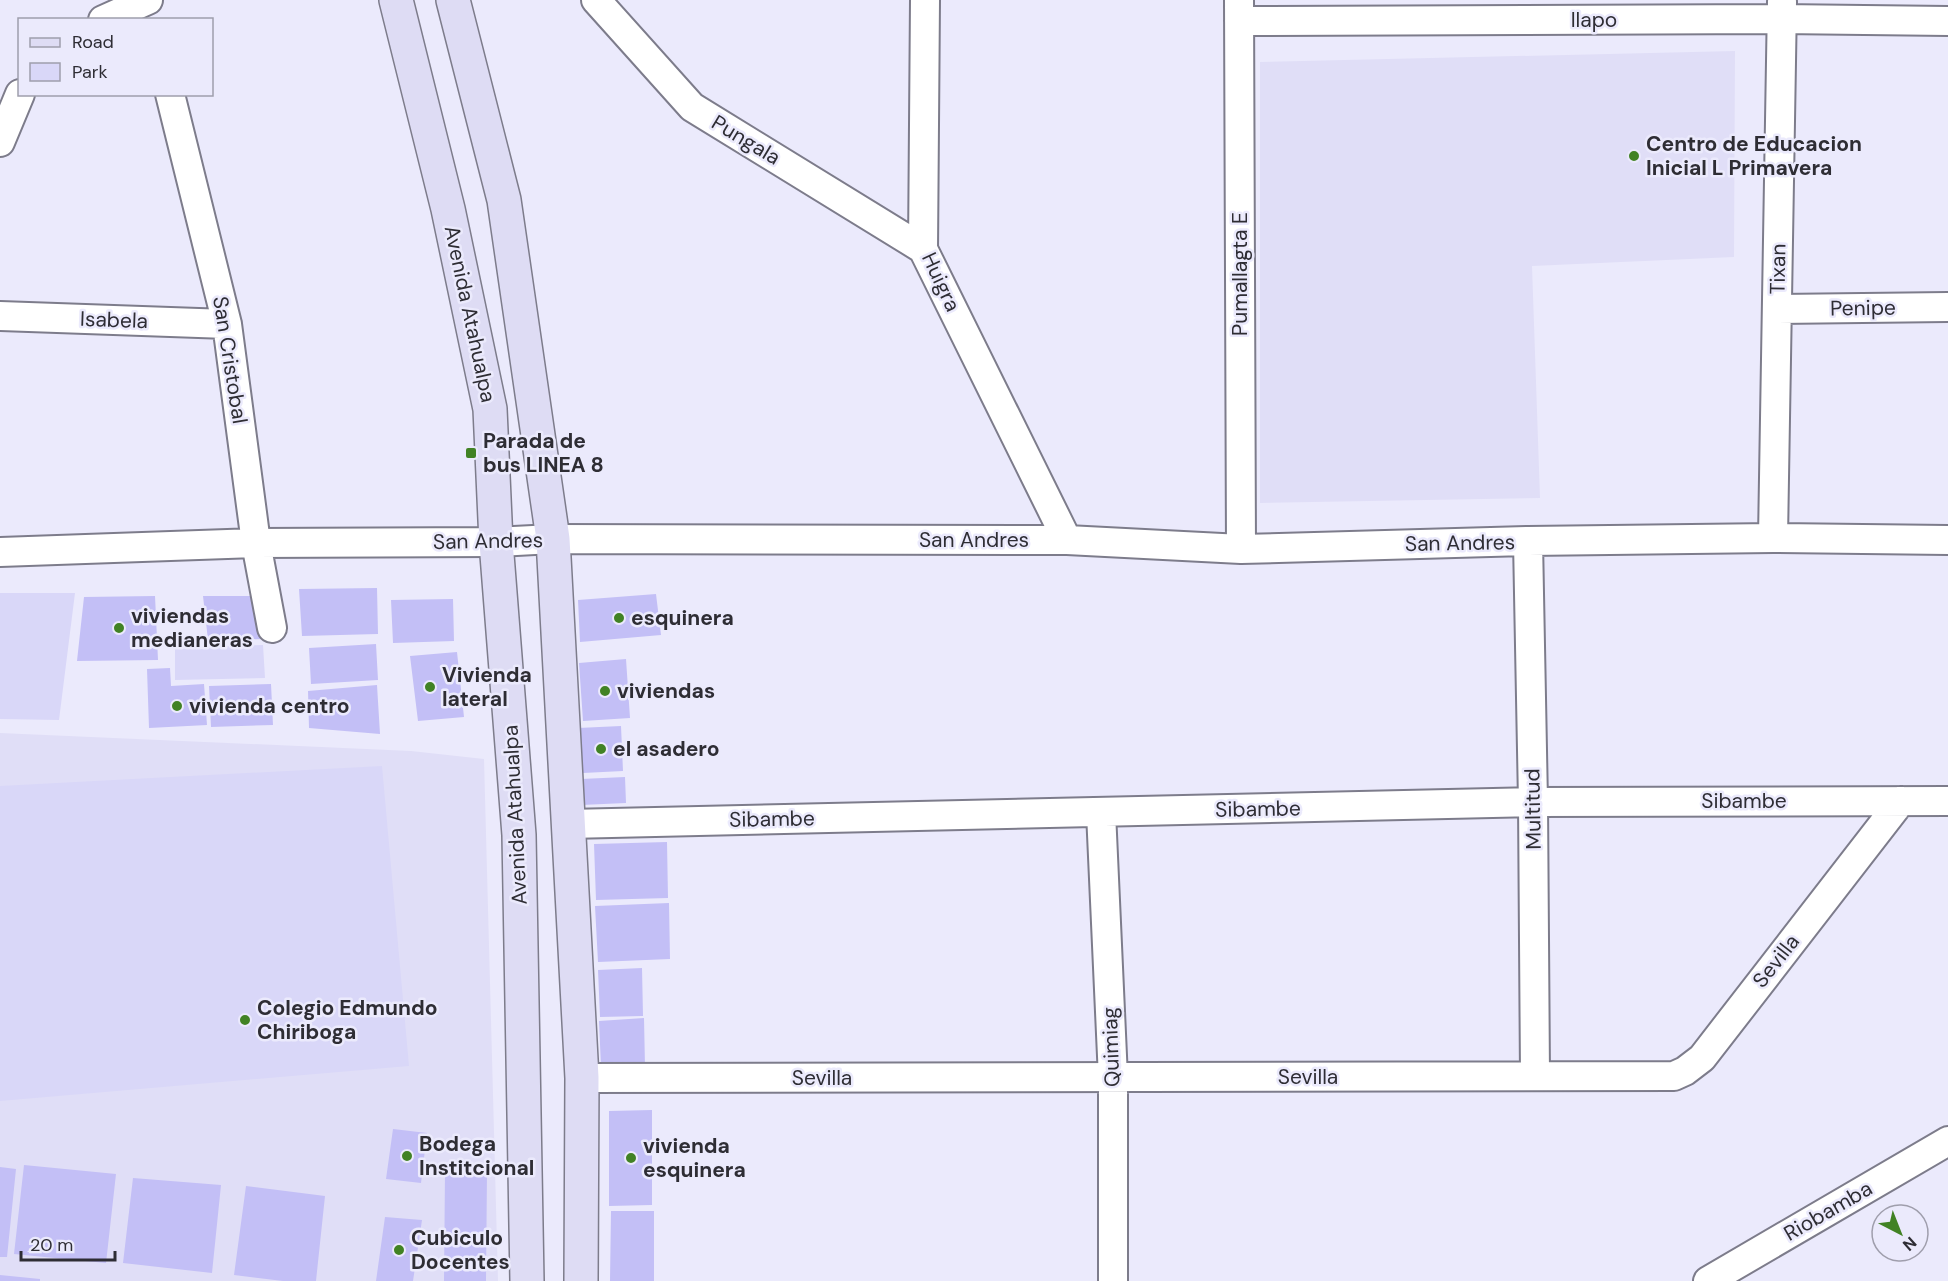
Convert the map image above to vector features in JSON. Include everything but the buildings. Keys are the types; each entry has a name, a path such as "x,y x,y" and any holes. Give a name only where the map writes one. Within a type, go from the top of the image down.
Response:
{"main road":[{"name":"Avenida Atahualpa","path":"396,0 448,209 490,409 496,542 519,835 527,1281"},
{"path":"453,0 504,200 553,539 582,1078 581,1281"}],"street":[{"path":"107,18 147,0 151,18"},
{"name":"Pungala","path":"596,0 692,107 923,249"},
{"name":"Huigra","path":"925,0 923,249 1067,540"},
{"name":"Ilapo","path":"1239,10 1781,10 1948,21"},
{"name":"Pumallagta E","path":"1239,10 1240,549"},
{"name":"Tixan","path":"1773,538 1781,10"},
{"path":"0,142 19,96"},
{"name":"San Cristobal","path":"170,96 227,324 256,543 272,628"},
{"name":"Penipe","path":"1777,309 1948,307"},
{"name":"Isabela","path":"0,316 227,324"},
{"name":"San Andres","path":"0,552 256,543 496,542 553,539 1067,540 1240,549 1528,541 1773,538 1948,540"},
{"name":"Multitud","path":"1528,541 1535,1076"},
{"name":"Sevilla","path":"582,1078 1674,1076 1685,1071 1701,1058 1901,801"},
{"name":"Sibambe","path":"568,824 1533,802 1948,801"},
{"name":"Quimiag","path":"1101,812 1113,1078 1113,1281"},
{"name":"Riobamba","path":"1708,1281 1948,1141"}],"shaded area":[{"path":"1735,51 1734,257 1532,266 1540,498 1260,503 1260,62"},
{"name":"Colegio Edmundo Chiriboga","path":"0,733 411,751 484,759 498,1281 0,1281"}],"green space":[{"path":"0,593 75,593 59,720 0,719"},
{"path":"263,645 265,678 175,680 175,648"},
{"path":"382,766 409,1066 0,1101 0,786"}],"place":[{"name":"Centro de Educacion Inicial L Primavera","path":"1634,156"},
{"name":"Parada de bus LINEA 8","path":"471,453"},
{"name":"esquinera","path":"619,618"},
{"name":"viviendas medianeras","path":"119,628"},
{"name":"Vivienda lateral","path":"430,687"},
{"name":"viviendas","path":"605,691"},
{"name":"vivienda centro","path":"177,706"},
{"name":"el asadero","path":"601,749"},
{"name":"Colegio Edmundo Chiriboga","path":"245,1020"},
{"name":"Bodega Institcional","path":"407,1156"},
{"name":"vivienda esquinera","path":"631,1158"},
{"name":"Cubiculo Docentes","path":"399,1250"}]}
